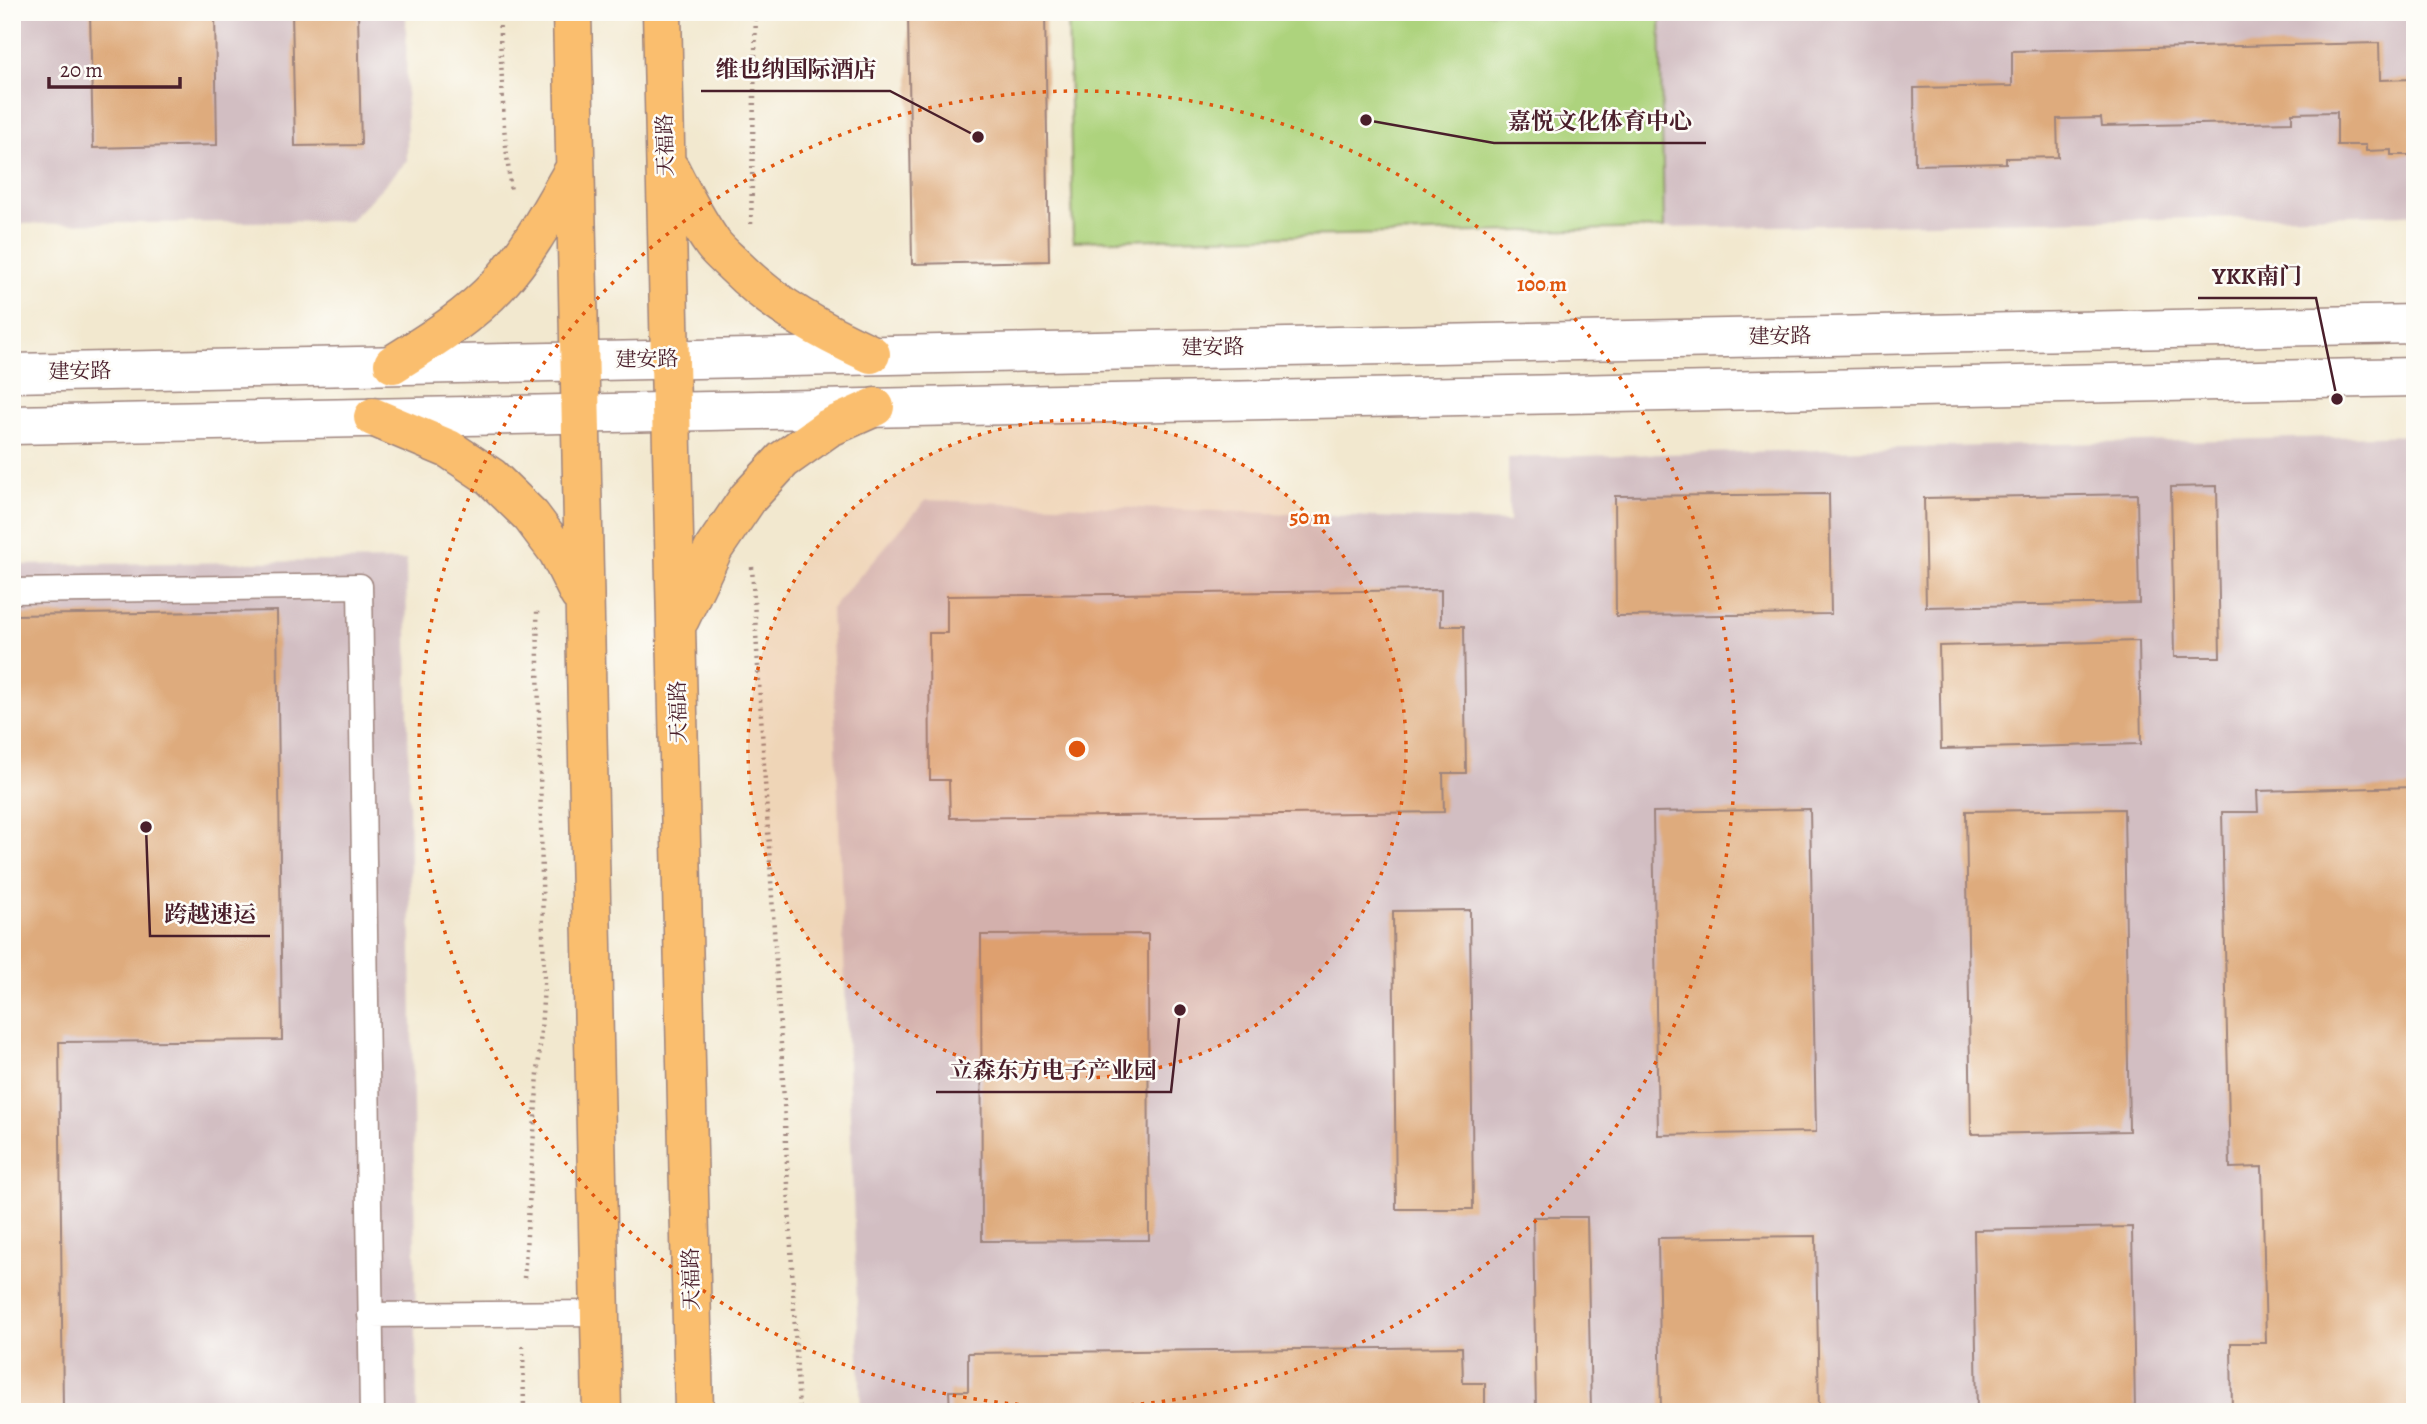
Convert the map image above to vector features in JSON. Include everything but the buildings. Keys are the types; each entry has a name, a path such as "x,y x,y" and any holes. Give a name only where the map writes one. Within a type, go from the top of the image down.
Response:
{"main road":[{"path":"572,12 602,1412"},
{"name":"天福路","path":"662,12 694,1412"},
{"path":"666,160 688,205 714,246 750,281 789,312 871,354"},
{"path":"393,365 453,326 499,284 533,240 575,168"},
{"path":"677,627 714,548 748,498 783,460 794,452 828,428 875,407"},
{"path":"373,417 449,449 491,477 531,516 558,552 584,604"}],"street":[{"name":"建安路","path":"12,373 2415,324"},
{"path":"12,425 2415,377"}],"lane":[{"path":"12,591 360,586 372,1412"},
{"path":"370,1315 600,1313"}],"path":[{"path":"499,12 504,127 511,194"},
{"path":"750,281 756,12"},
{"path":"748,498 782,1061 799,1412"},
{"path":"524,1412 522,1314 544,986 537,605"}],"shaded area":[{"path":"12,12 406,12 407,161 350,221 12,224"},
{"path":"1660,12 2415,12 2415,214 1664,228"},
{"path":"2415,435 2415,1412 861,1412 831,609 926,500 1509,522 1508,458"},
{"path":"406,560 417,1412 12,1412 12,565"}],"green space":[{"path":"1068,12 1660,12 1664,228 1073,241"}],"place":[{"name":"嘉悦文化体育中心","path":"1366,120"},
{"name":"维也纳国际酒店","path":"978,137"},
{"name":"YKK南门","path":"2337,399"},
{"name":"跨越速运","path":"146,827"},
{"name":"立森东方电子产业园","path":"1180,1010"}]}
